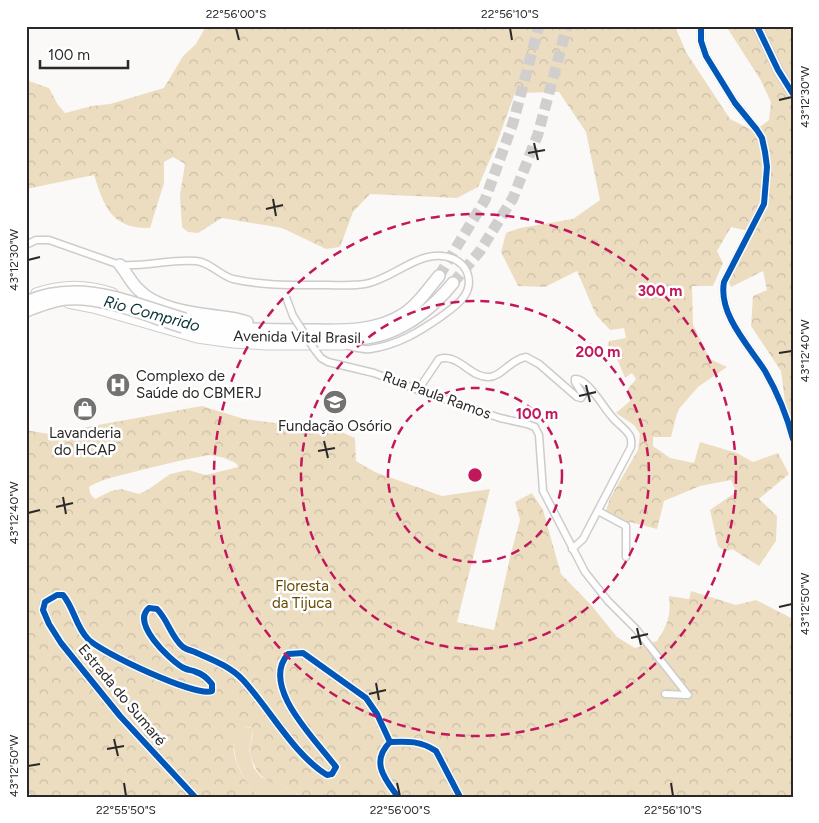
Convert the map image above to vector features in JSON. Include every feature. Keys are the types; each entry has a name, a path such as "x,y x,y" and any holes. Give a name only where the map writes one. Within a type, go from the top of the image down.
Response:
{"highway":[{"path":"120,265 137,288 152,300 174,308 247,322"},
{"name":"Avenida Vital Brasil","path":"184,323 255,330 353,330 373,327 393,319 410,309 439,276"},
{"name":"Avenida Vital Brasil","path":"184,323 236,337 360,339 394,330 424,312 453,283"},
{"path":"26,302 51,294 88,291 102,294 184,323"},
{"path":"26,312 45,304 65,299 82,299 102,302 184,323"},
{"path":"344,345 370,343 390,338 406,329 424,312"},
{"path":"170,313 247,322 373,327"}],"main road":[{"path":"757,26 774,63 793,94"},
{"path":"26,297 66,285 100,288 170,313 166,328"},
{"path":"26,312 73,304 197,338 233,343 313,346 344,345"}],"street":[{"path":"701,26 701,41 706,56 735,102 762,138 767,167 764,204 724,282 722,291 724,303 779,399 793,439"},
{"path":"26,245 36,240 49,240 120,265 203,262 231,278 284,286 366,284 429,256 452,258 461,263 466,269 469,278 469,288 464,298 426,328 406,339 383,346 362,349 344,345"},
{"name":"Rua Paula Ramos","path":"284,286 290,308 315,350 324,360 374,372 418,390 500,418 535,427 539,435 543,491 585,572 608,601 636,628 688,695 665,694"},
{"path":"418,390 439,359 444,358 453,359 478,374 487,377 495,375 515,360 526,357 539,364 580,398 583,397 583,394 574,380 577,378 586,384 632,440 628,454 583,539 572,549"},
{"path":"598,511 626,526 626,556"},
{"name":"Estrada do Sumaré","path":"195,797 120,716 61,642 49,624 43,610 45,602 58,595 63,595 75,613 88,639 112,654 190,689 208,693 212,691 212,684 207,678 198,672 183,668 164,652 148,631 143,620 144,612 149,608 157,609 165,618 174,638 184,648 225,666 243,680 286,736 312,764 327,775 332,774 336,768 301,724 283,690 280,667 288,654 294,652 303,653 366,698 377,714 390,742"},
{"path":"398,797 384,776 381,768 381,754 390,742 413,741 429,746 436,751 460,797"}],"green space":[{"path":"206,26 675,26 686,52 730,119 754,131 769,120 771,102 760,79 726,26 793,26 793,424 785,402 781,371 751,326 753,296 767,290 763,271 731,287 726,276 748,231 731,227 717,251 723,263 713,286 692,286 693,325 710,359 727,367 698,387 678,410 671,437 653,437 653,446 670,458 694,463 700,442 737,453 753,462 778,453 789,474 759,499 777,516 776,541 759,566 732,549 725,552 718,546 710,510 736,492 731,480 700,486 664,501 657,529 630,522 626,526 605,514 610,498 638,450 640,434 634,425 616,413 630,401 628,389 636,379 632,373 625,378 618,361 607,349 609,341 626,338 624,328 610,330 596,315 577,271 545,287 518,286 501,252 506,233 520,228 573,219 600,200 586,132 559,92 515,93 495,148 478,187 457,198 370,194 353,212 340,247 326,249 282,228 222,218 198,233 188,232 182,227 180,195 185,164 173,157 164,162 164,183 150,228 126,225 118,220 106,206 94,175 26,189 26,80 49,88 58,105 65,113 92,106 110,104 164,88 183,56 196,44"},
{"name":"Floresta da Tijuca","path":"202,406 244,419 339,431 355,438 356,461 375,472 442,496 490,489 457,622 494,630 520,520 515,502 532,493 543,510 561,574 592,606 617,637 635,648 657,641 668,620 670,609 669,596 689,599 691,591 736,605 756,600 793,619 793,797 301,797 286,787 265,779 260,774 254,766 250,754 252,728 247,727 240,730 234,736 234,753 239,769 258,797 26,797 26,430 49,434","holes":["209,455 224,458 237,464 238,467 206,475 188,470 170,474 139,494 121,489 111,491 95,499 90,492 89,487 107,479"]},
{"path":"245,727 252,728 253,730 249,751 254,768 261,777 292,790 301,797 258,797 254,792 239,768 233,741 235,733"}],"tunnel":[{"path":"439,276 485,200 513,123 539,26"},
{"path":"453,283 480,251 513,198 538,134 567,26"}],"tram line":[{"path":"753,26 773,68 793,101"}],"cycle path":[{"path":"701,26 701,41 706,56 735,103 762,138 767,167 764,204 724,282 723,294 730,318 736,329 774,387 793,439"},
{"path":"757,26 778,70 793,94"},
{"path":"195,797 120,716 61,643 43,610 45,602 57,595 63,595 84,634 88,639 110,654 188,688 212,691 212,684 203,675 182,667 168,656 154,640 148,631 145,614 149,608 157,609 175,638 183,647 222,664 238,675 253,691 304,756 327,775 332,774 336,767 294,714 281,682 281,667 288,654 303,653 366,698 377,714 390,742 384,749 380,763 384,777 398,797"},
{"path":"390,742 414,742 436,751 460,797"}],"place":[{"name":"Complexo de Saúde do CBMERJ","path":"118,385"},
{"name":"Fundação Osório","path":"335,402"},
{"name":"Lavanderia do HCAP","path":"85,409"}],"water label":[{"name":"Rio Comprido","path":"152,313"}]}
